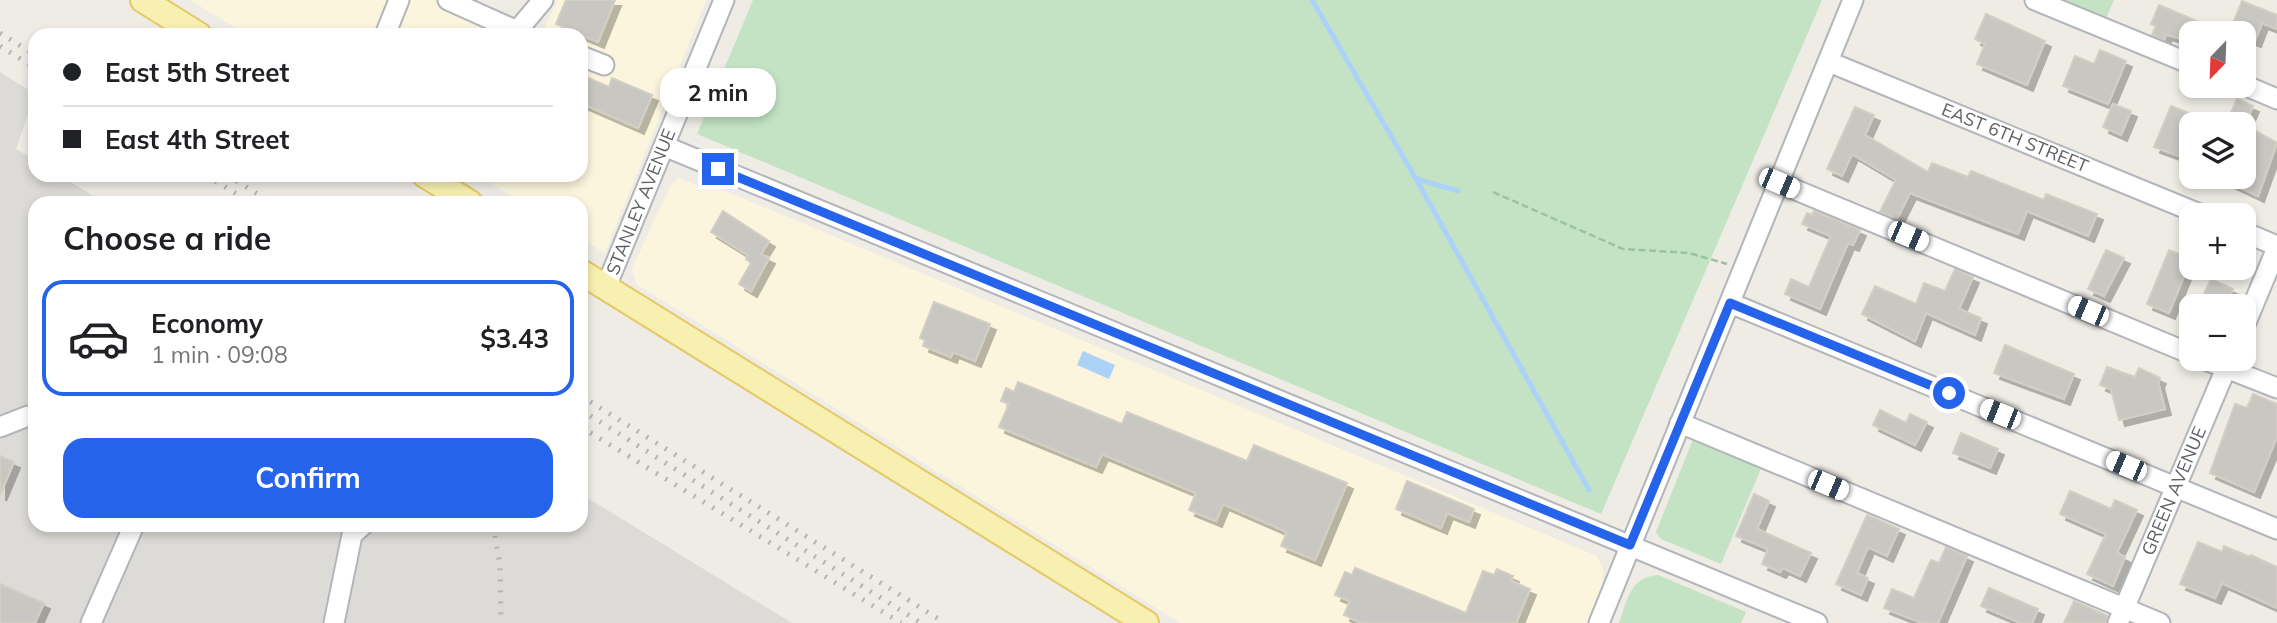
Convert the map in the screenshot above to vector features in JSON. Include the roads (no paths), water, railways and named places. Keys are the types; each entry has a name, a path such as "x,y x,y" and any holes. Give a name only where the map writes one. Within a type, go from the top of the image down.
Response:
{"main road":[{"path":"143,0 188,28"},
{"path":"436,182 459,196"},
{"path":"588,276 1146,623"}],"street":[{"path":"388,28 399,0"},
{"path":"448,0 511,28"},
{"path":"525,28 543,0"},
{"name":"STANLEY AVENUE","path":"606,287 724,0"},
{"path":"1598,623 1853,0"},
{"path":"2035,0 2179,59"},
{"path":"588,59 604,65"},
{"name":"EAST 6TH STREET","path":"1829,62 2179,206"},
{"path":"2256,90 2277,99"},
{"path":"664,146 1817,623"},
{"path":"1779,183 2179,349"},
{"path":"2256,237 2277,247 2256,298"},
{"path":"1730,303 2277,529"},
{"name":"GREEN AVENUE","path":"2122,615 2225,371"},
{"path":"2242,371 2277,388"},
{"path":"0,427 28,416"},
{"path":"1680,423 2122,615 2160,623"},
{"path":"91,623 131,532"},
{"path":"334,623 352,535 355,532"}],"water":[{"path":"1083,351 1115,365 1109,379 1077,365"}],"waterway":[{"path":"1312,0 1416,179 1589,490"},
{"path":"1417,179 1458,191"}],"railway":[{"path":"0,33 28,51"},
{"path":"0,46 28,64"},
{"path":"217,182 240,196"},
{"path":"238,182 261,196"},
{"path":"588,400 945,623"},
{"path":"588,414 921,623"},
{"path":"588,431 901,623"},
{"path":"494,532 500,565 501,623"}]}
